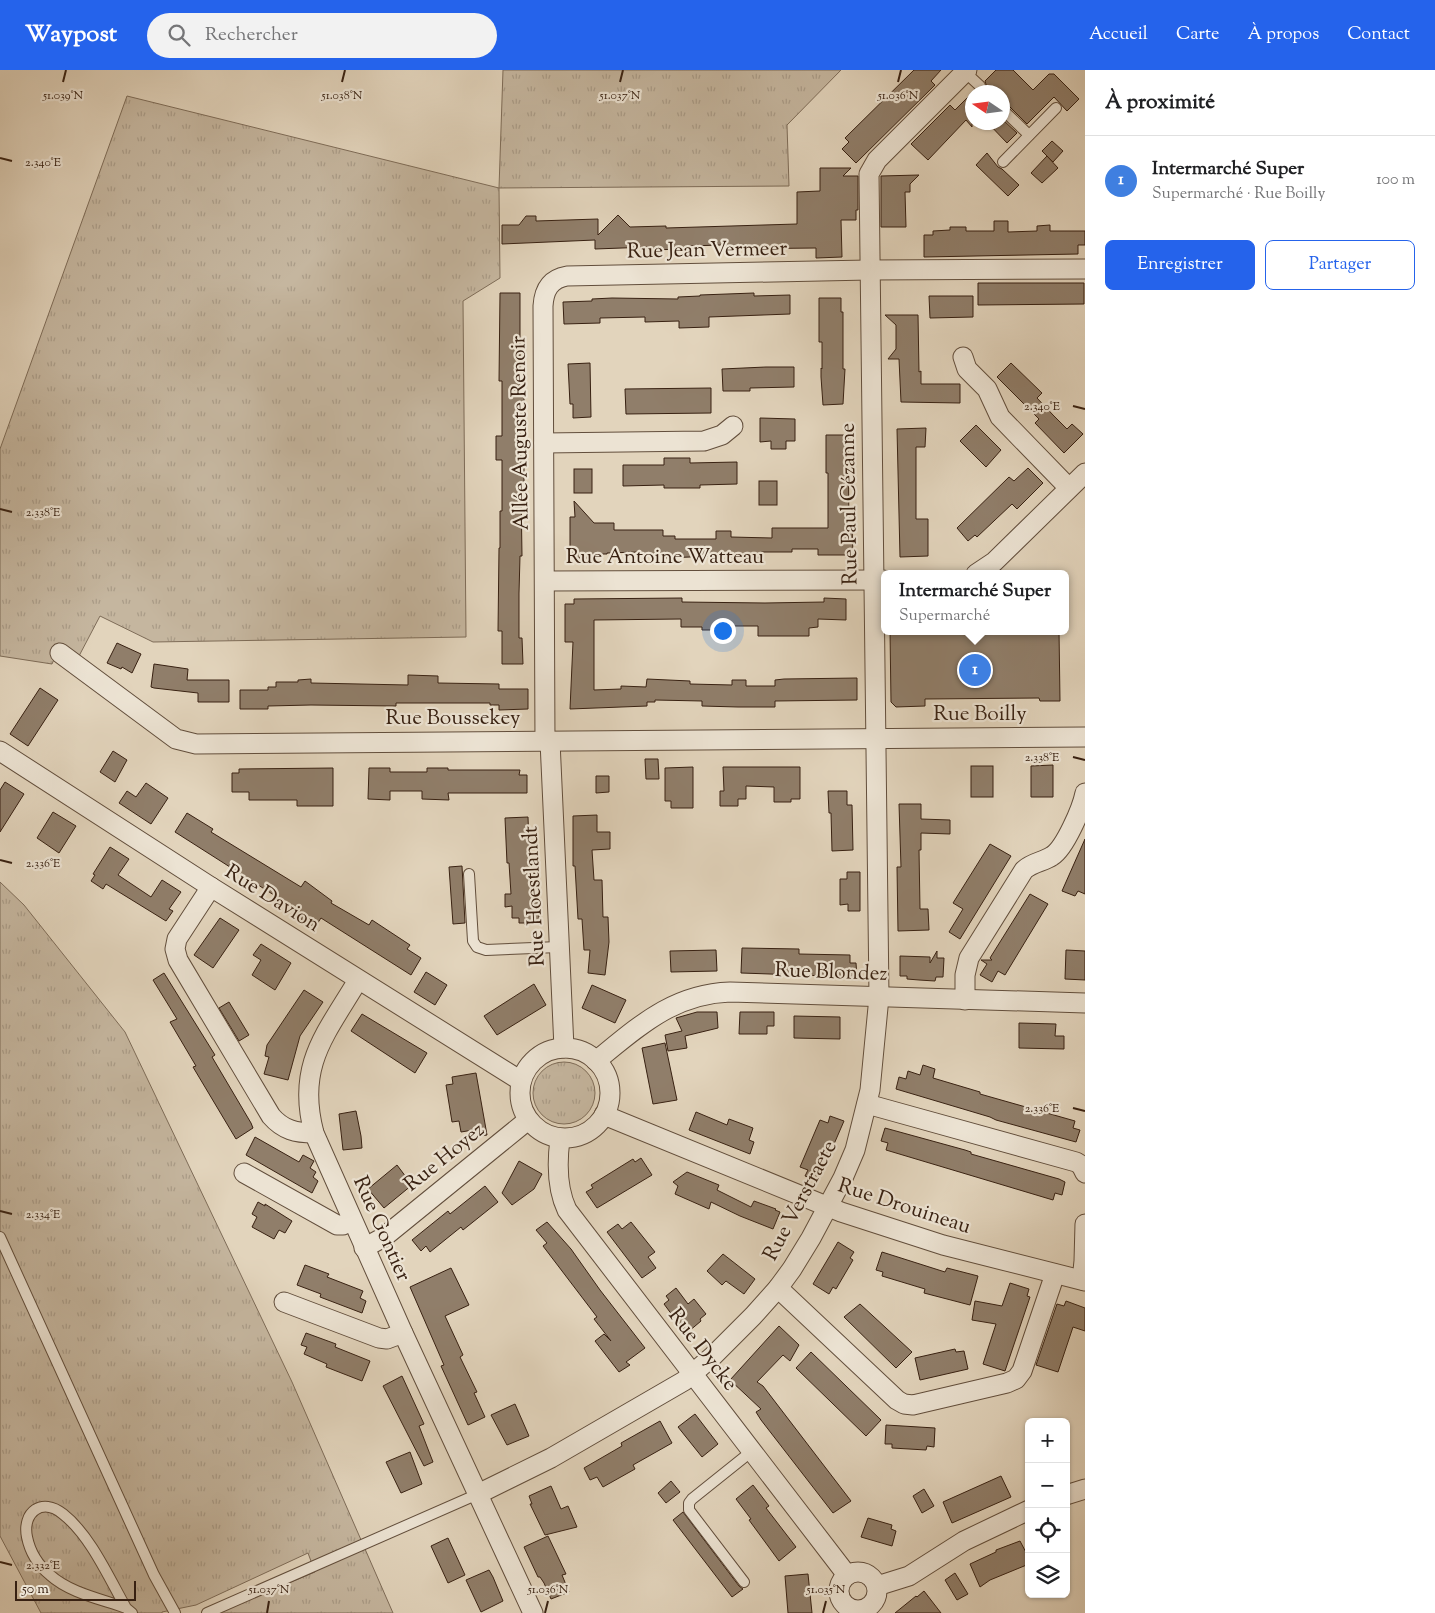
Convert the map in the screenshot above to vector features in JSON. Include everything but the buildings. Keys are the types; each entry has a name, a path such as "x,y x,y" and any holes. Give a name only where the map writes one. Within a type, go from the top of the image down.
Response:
{"street":[{"name":"Rue Paul Cézanne","path":"875,738 879,580 869,270 869,174 872,167 966,71"},
{"name":"Rue Jean Vermeer","path":"548,286 567,276 869,270 1085,269"},
{"name":"Allée Auguste Renoir","path":"545,581 543,306 548,286"},
{"path":"964,357 967,369 987,389 1000,417 1069,488"},
{"path":"544,443 704,441 722,435 733,426"},
{"path":"982,570 994,562 1085,473"},
{"name":"Rue Antoine Watteau","path":"548,741 545,581 879,580"},
{"name":"Rue Boussekey","path":"60,653 176,739 185,743 875,738"},
{"name":"Rue Boilly","path":"875,738 1085,737"},
{"name":"Rue Verstraete","path":"478,1494 564,1451 693,1375 745,1325 778,1288 800,1258 828,1207 855,1150 868,1104 874,1068 879,998 875,738"},
{"name":"Rue Hoestlandt","path":"548,741 564,1048"},
{"name":"Rue Davion","path":"0,751 358,980 521,1081"},
{"path":"965,1000 965,975 970,958 1024,870 1035,862 1051,857 1061,848 1081,806 1085,793"},
{"path":"212,887 177,939 175,949 178,960 273,1119 281,1126 294,1132 314,1133"},
{"name":"Rue Gontier","path":"358,980 322,1039 312,1063 309,1099 314,1133 364,1248 533,1613"},
{"name":"Rue Blondez","path":"596,1061 659,1012 683,1001 704,995 730,992 1085,1003"},
{"path":"564,1048 582,1051 596,1061 606,1075 610,1099 604,1115 597,1126 574,1138 552,1137 540,1132 528,1120 520,1101 521,1081 526,1069 537,1057 548,1051 564,1048"},
{"path":"868,1104 1076,1162 1082,1165 1085,1173"},
{"name":"Rue Drouineau","path":"604,1115 828,1207 922,1239 1083,1281"},
{"name":"Rue Hoyez","path":"364,1248 384,1237 528,1120"},
{"name":"Rue Dycke","path":"560,1138 558,1160 560,1189 567,1210 847,1575"},
{"path":"244,1173 337,1225 343,1225 352,1220"},
{"path":"1083,1281 1085,1224"},
{"path":"778,1288 897,1400 904,1404 913,1405 1007,1383 1016,1379 1022,1371 1056,1274"},
{"path":"284,1302 379,1338 387,1339 403,1332"},
{"path":"1070,1494 1085,1489"},
{"path":"877,1586 910,1576 964,1541 1025,1512"},
{"path":"856,1572 865,1573 873,1578 877,1586 877,1597 870,1607 860,1610 852,1611 844,1604 840,1595 840,1585 847,1575 856,1572"}],"lane":[{"path":"966,71 979,85"},
{"path":"1003,162 1056,108"},
{"path":"1010,117 1029,135"},
{"path":"469,874 473,940 477,946 486,950 559,947"},
{"path":"0,1237 154,1574 175,1613"},
{"path":"744,1582 689,1510 688,1506 692,1499 752,1451"},
{"path":"206,1613 478,1494"},
{"path":"44,1506 50,1507 63,1513 76,1526 87,1540 129,1610 74,1590 57,1581 47,1572 33,1554 27,1538 27,1523 32,1512 44,1506"}],"green space":[{"path":"503,70 841,70 787,125 789,186 499,188"},
{"path":"127,96 499,188 500,278 463,301 466,637 153,642 100,616 79,656 58,650 52,664 0,656 0,449"},
{"path":"0,882 24,905 125,1032 292,1382 393,1613 216,1613 315,1572 308,1553 196,1605 162,1613 41,1613 0,1536"},
{"path":"564,1062 576,1065 586,1071 592,1081 595,1093 592,1105 586,1115 576,1121 564,1124 552,1121 542,1115 536,1105 533,1093 536,1081 542,1071 552,1065"}],"place":[{"name":"Intermarché Super","path":"975,670"}]}
